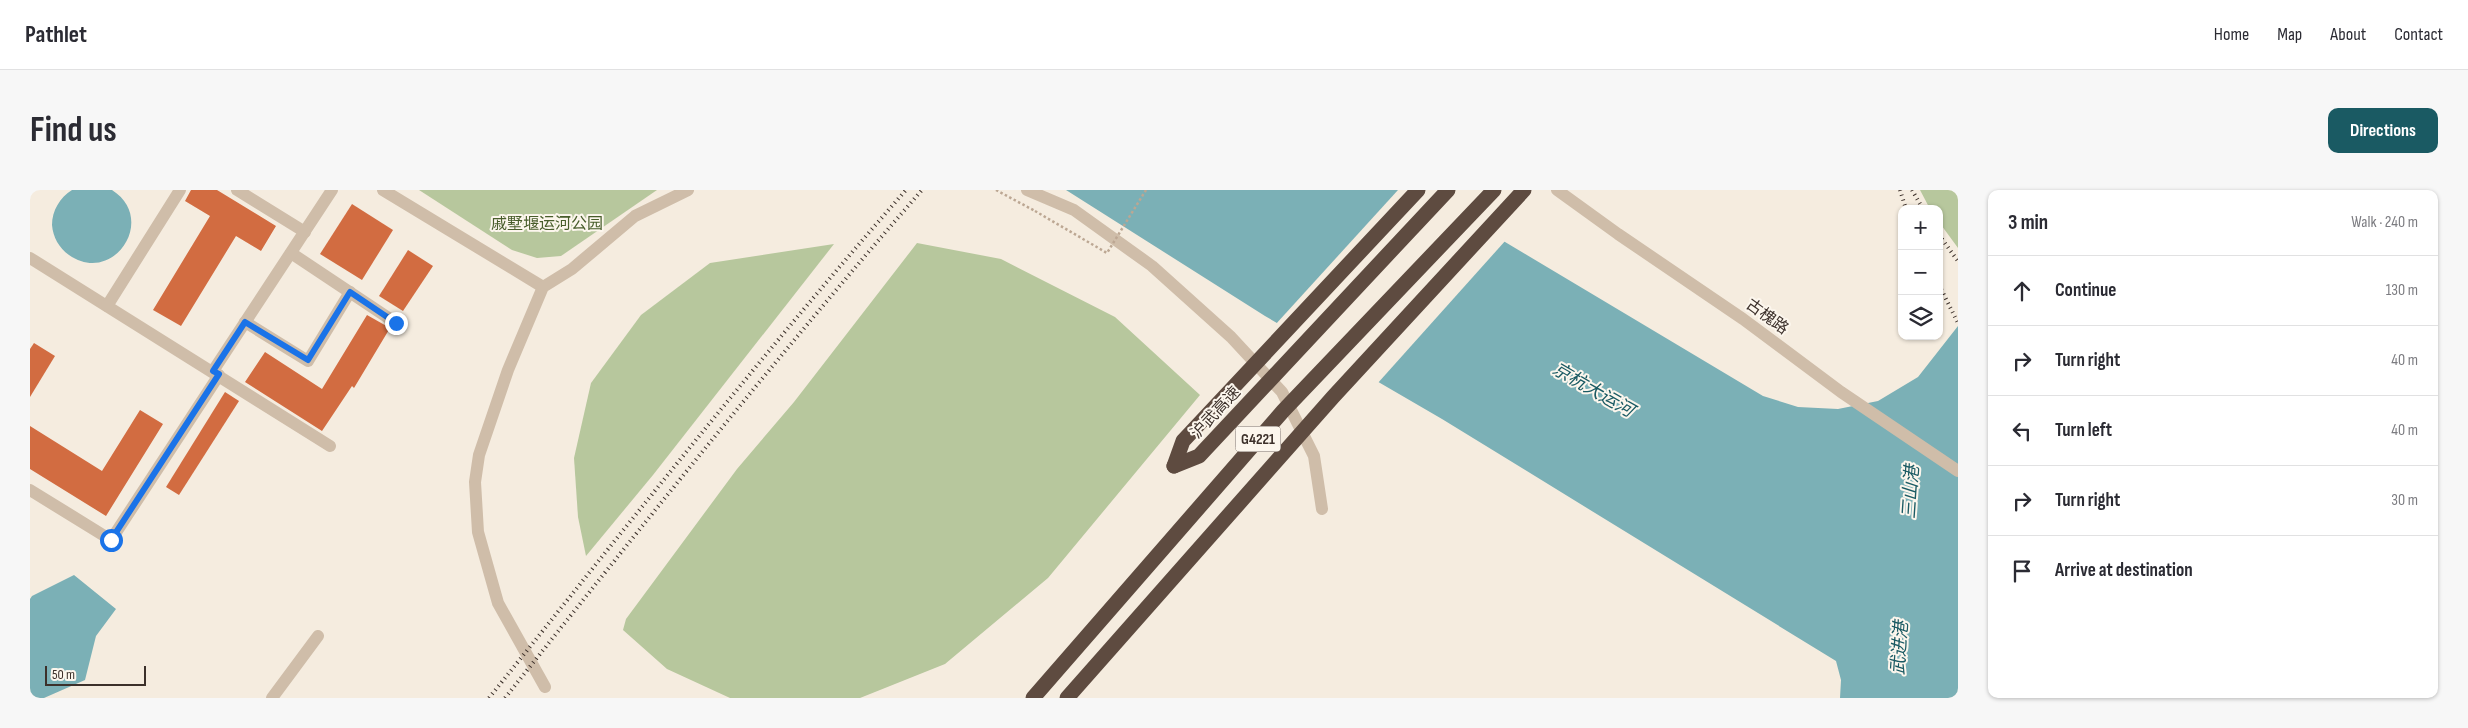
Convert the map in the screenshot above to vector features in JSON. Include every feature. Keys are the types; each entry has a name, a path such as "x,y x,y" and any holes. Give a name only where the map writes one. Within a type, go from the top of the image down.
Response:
{"highway":[{"name":"沪武高速","path":"1418,190 1183,441 1174,466 1200,456 1448,190"},
{"name":"G4221","path":"1032,698 1283,411 1494,190"},
{"name":"G4221","path":"1067,698 1332,397 1524,190"}],"street":[{"path":"107,306 180,190"},
{"path":"236,190 305,232"},
{"path":"30,490 111,540 216,373 245,322 332,190"},
{"path":"383,190 543,287"},
{"path":"545,687 498,603 478,532 475,482 479,455 508,370 543,287 572,269 635,216 688,190"},
{"path":"1026,190 1074,210 1090,221 1152,266 1232,337 1282,392 1314,456 1322,509"},
{"name":"古槐路","path":"1557,190 1618,234 1744,319 1841,392 1958,471"},
{"path":"291,253 396,323"},
{"path":"30,258 330,446"},
{"path":"245,322 308,360 350,292"},
{"path":"272,698 318,636"}],"path":[{"path":"996,190 1107,253 1146,190"}],"green space":[{"name":"戚墅堰运河公园","path":"419,190 657,190 561,256 537,258 512,250"},
{"path":"1920,190 1958,190 1958,248 1943,227 1943,205 1928,205"},
{"path":"917,243 1001,259 1115,317 1200,395 1048,578 945,664 860,698 730,698 667,669 623,630 626,619 737,469 794,402"},
{"path":"834,244 653,475 586,556 578,517 574,458 591,383 641,315 710,263"}],"water":[{"path":"72,190 112,190 125,202 131,217 130,231 124,245 114,256 101,262 85,262 69,255 59,246 52,225 53,215 60,200"},
{"path":"1066,190 1418,190 1763,396 1798,407 1838,409 1878,401 1918,377 1958,326 1958,698 1840,698 1841,680 1836,661 1442,419 1265,316"},
{"path":"74,575 116,609 96,636 85,680 44,698 30,698 30,599 32,596"}],"pier":[{"path":"1398,190 1422,190 1506,240 1377,384 1275,325"}],"building":[{"path":"191,190 217,190 276,226 261,251 236,236 181,326 153,310 210,216 185,201"},
{"path":"352,204 393,230 362,280 320,254"},
{"path":"408,250 433,266 403,311 379,296"},
{"path":"367,315 390,328 354,388 352,386 322,431 245,382 265,352 322,389"},
{"path":"34,343 55,356 30,397 30,349"},
{"path":"225,392 239,401 179,495 166,487"},
{"path":"140,410 163,424 106,516 30,469 30,426 102,471"}],"railway":[{"path":"489,698 747,378 906,190"},
{"path":"505,698 763,378 922,190"},
{"path":"1900,190 1905,205"},
{"path":"1912,190 1921,205"},
{"path":"1943,240 1958,261"},
{"path":"1943,293 1958,323"}],"route":[{"path":"111,540 219,374 213,371 245,322 308,360 350,292 396,323"}],"water label":[{"name":"京杭大运河","path":"1593,390"},
{"name":"三山港","path":"1911,492"},
{"name":"武进港","path":"1900,648"}]}
